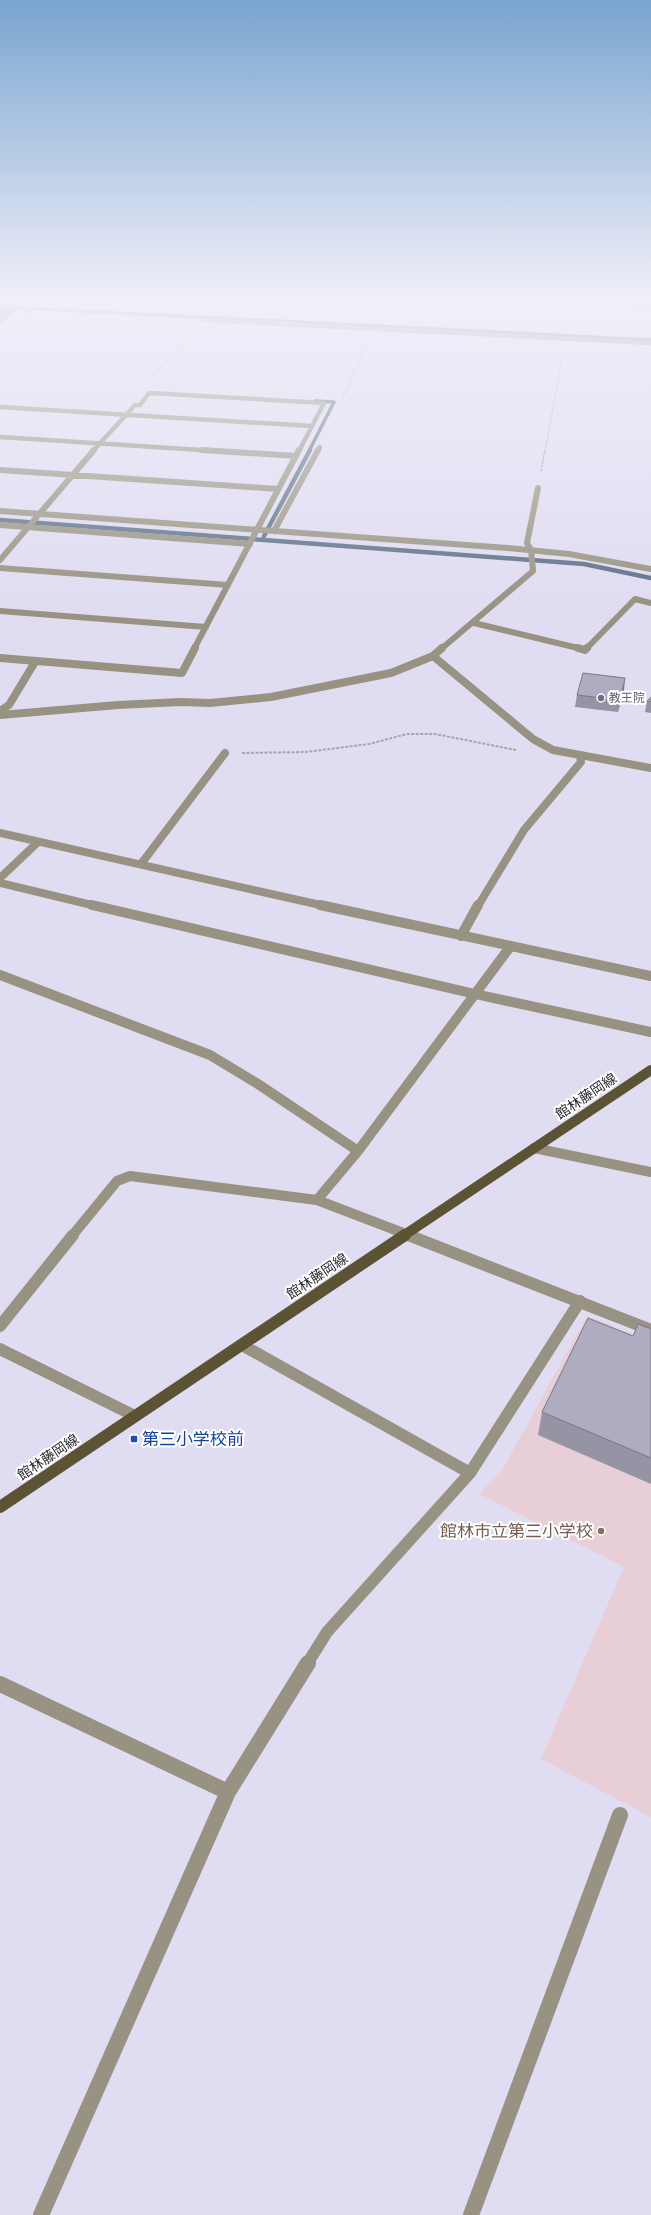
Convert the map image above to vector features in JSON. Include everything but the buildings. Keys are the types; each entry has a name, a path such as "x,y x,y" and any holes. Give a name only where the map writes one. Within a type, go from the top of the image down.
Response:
{"main road":[{"name":"館林藤岡線","path":"0,1507 651,1070"}],"street":[{"path":"0,560 71,475 125,415 135,405 140,405 143,400"},
{"path":"0,658 182,673 324,403 278,400"},
{"path":"0,408 311,426"},
{"path":"0,438 296,456"},
{"path":"274,531 320,447"},
{"path":"0,470 278,489"},
{"path":"0,715 118,705 180,702 210,703 271,697 349,680 391,673 433,656 474,623 533,571 531,550 528,543 538,488"},
{"path":"0,511 531,550 605,559 651,569"},
{"path":"0,525 250,544"},
{"path":"0,568 228,585"},
{"path":"474,623 585,650 635,599 651,603"},
{"path":"0,611 206,627"},
{"path":"433,656 533,739 553,750 651,768"},
{"path":"0,711 9,704 35,662"},
{"path":"141,864 174,824 225,753"},
{"path":"461,936 492,881 524,830 558,787 581,762 580,756"},
{"path":"0,833 510,947 651,976"},
{"path":"0,878 38,842"},
{"path":"0,883 475,994 651,1032"},
{"path":"317,1200 358,1151 510,947"},
{"path":"0,975 210,1054 258,1084 358,1151"},
{"path":"534,1148 651,1172"},
{"path":"0,1326 4,1313 117,1181 130,1176 317,1200 580,1301 651,1330"},
{"path":"41,2215 228,1792 327,1632 470,1473 580,1301"},
{"path":"242,1345 470,1473"},
{"path":"0,1349 135,1416"},
{"path":"0,1684 228,1792"},
{"path":"471,2215 620,1814"}],"path":[{"path":"340,405 342,400"},
{"path":"538,488 554,400"},
{"path":"225,753 306,752 369,744 407,734 435,734 527,751 553,750"}],"shaded area":[{"name":"館林市立第三小学校","path":"587,1316 651,1341 651,1817 541,1759 624,1567 479,1494 501,1472"}],"waterway":[{"path":"309,451 334,402 315,401"},
{"path":"264,536 310,450"},
{"path":"0,520 584,564 651,578"}],"place":[{"name":"教王院","path":"601,698"},
{"name":"第三小学校前","path":"134,1439"},
{"name":"館林市立第三小学校","path":"601,1531"}]}
